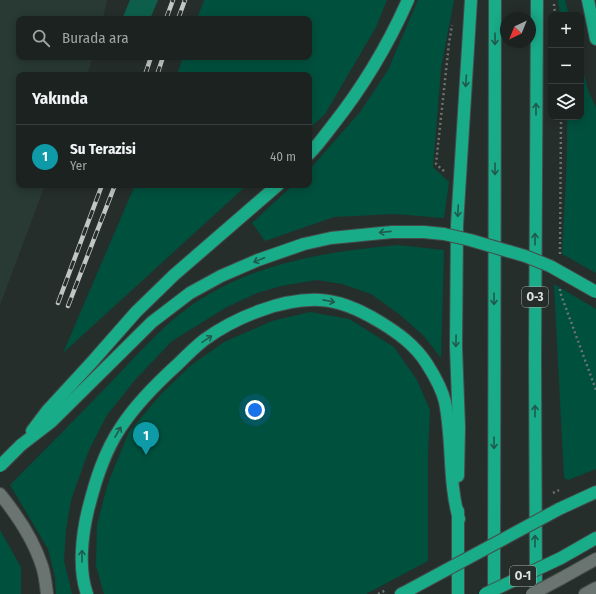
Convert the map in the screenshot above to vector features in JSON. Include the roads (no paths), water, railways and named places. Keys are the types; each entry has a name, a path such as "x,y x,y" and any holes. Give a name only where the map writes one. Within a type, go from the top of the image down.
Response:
{"highway":[{"path":"312,150 341,115 367,78 394,32 408,0"},
{"path":"458,594 459,427 456,347 457,225 471,0"},
{"path":"494,594 495,0"},
{"name":"O-3","path":"536,0 534,357 536,594"},
{"path":"588,0 596,39"},
{"path":"21,445 47,411 136,312 174,275 275,188"},
{"path":"0,466 21,445 51,422 152,322 190,293 221,276 258,260 304,244 330,238 392,232 424,232 444,234 525,256 550,266 596,292"},
{"path":"87,594 81,557 84,525 96,480 106,453 120,428 140,403 165,376 204,340 221,329 244,318 291,302 320,300 343,304 365,312 383,323 415,347 437,382 445,401 454,500 459,519"},
{"path":"405,592 559,509 596,492"},
{"name":"O-1","path":"485,594 561,558 596,538"}],"lane":[{"path":"0,494 23,525 42,566 47,594"},
{"path":"532,594 596,559"},
{"path":"585,594 596,588"}],"railway":[{"path":"167,16 173,0"},
{"path":"179,16 185,0"},
{"path":"146,72 150,60"},
{"path":"158,72 162,60"},
{"path":"58,303 101,188"},
{"path":"68,306 114,188"}],"place":[{"name":"Su Terazisi","path":"146,455"}]}
